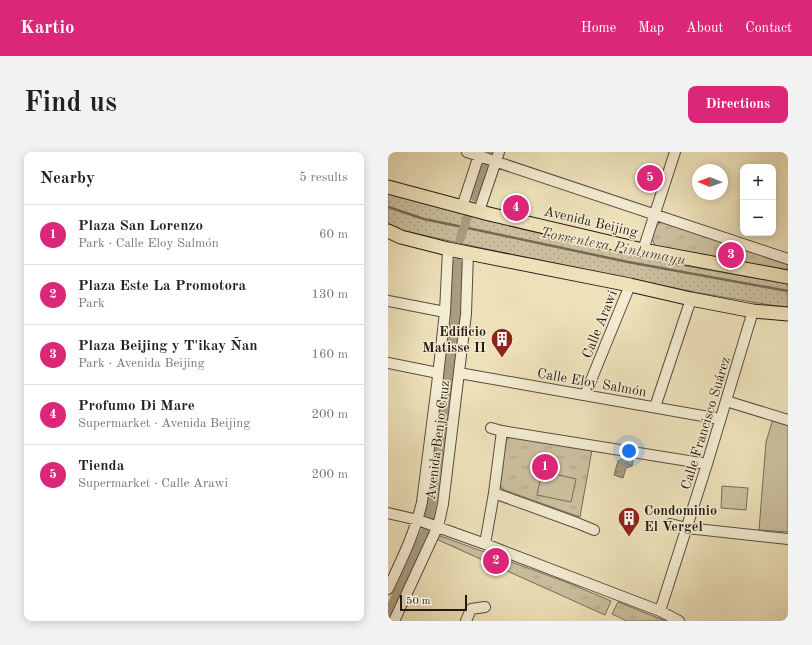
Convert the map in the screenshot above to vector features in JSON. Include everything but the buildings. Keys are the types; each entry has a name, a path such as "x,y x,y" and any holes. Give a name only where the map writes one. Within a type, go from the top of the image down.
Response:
{"main road":[{"name":"Avenida Beijing","path":"388,187 462,207 643,250 788,277"},
{"path":"388,231 401,237"},
{"path":"388,234 691,299 753,311 788,314"}],"street":[{"path":"467,152 496,158 654,214 788,259"},
{"path":"643,250 675,152"},
{"path":"462,207 480,155"},
{"path":"479,211 496,158"},
{"name":"Avenida Benjo Cruz","path":"388,589 418,520 422,502 445,312 448,248"},
{"name":"Avenida Benjo Cruz","path":"394,621 437,528 443,504 466,314 468,252"},
{"name":"Calle Arawi","path":"585,395 630,285"},
{"path":"655,407 691,299"},
{"path":"388,301 445,312"},
{"name":"Calle Francisco Suárez","path":"660,610 708,464 753,311"},
{"path":"388,363 438,372"},
{"name":"Calle Eloy Salmón","path":"459,373 720,419"},
{"path":"726,401 788,420"},
{"path":"491,428 592,446 708,464"},
{"path":"485,544 494,493 502,431"},
{"path":"494,493 594,530"},
{"path":"388,513 418,520 485,544 660,610 679,621"},
{"path":"670,524 687,528 788,539"},
{"path":"466,621 471,608 484,607"}],"green space":[{"path":"388,192 482,218 635,256 788,284 788,307 694,292 405,231 388,223"},
{"path":"662,222 788,263 788,271 739,263 656,246 652,236 656,226"},
{"path":"452,262 452,316 429,501 425,517 423,516"},
{"path":"460,262 462,263 462,314 436,520 432,518 451,383 458,319"},
{"path":"773,419 788,423 788,532 759,530 766,442"},
{"path":"510,436 592,450 580,517 501,488 499,483 506,441"},
{"path":"542,471 576,479 571,502 537,495"},
{"path":"722,486 748,488 746,510 721,508"},
{"path":"438,535 566,582 611,601 605,615 436,539"},
{"path":"618,602 665,621 627,621 612,614"}],"water":[{"path":"628,456 634,457 632,466 626,468 623,478 614,475 618,461"}],"waterway":[{"path":"475,197 490,152"},
{"name":"Torrentera Pintumayu","path":"388,207 424,219 628,262 788,291"},
{"name":"Torrentera Pintumayu","path":"460,239 467,218"},
{"path":"430,516 456,318 457,262"},
{"path":"388,614 425,531"}],"place":[{"name":"Tienda","path":"650,178"},
{"name":"Profumo Di Mare","path":"516,208"},
{"name":"Plaza Beijing y T'ikay Ñan","path":"731,255"},
{"name":"Edificio Matisse II","path":"502,358"},
{"name":"Plaza San Lorenzo","path":"545,467"},
{"name":"Condominio El Vergel","path":"629,538"},
{"name":"Plaza Este La Promotora","path":"496,561"}]}
